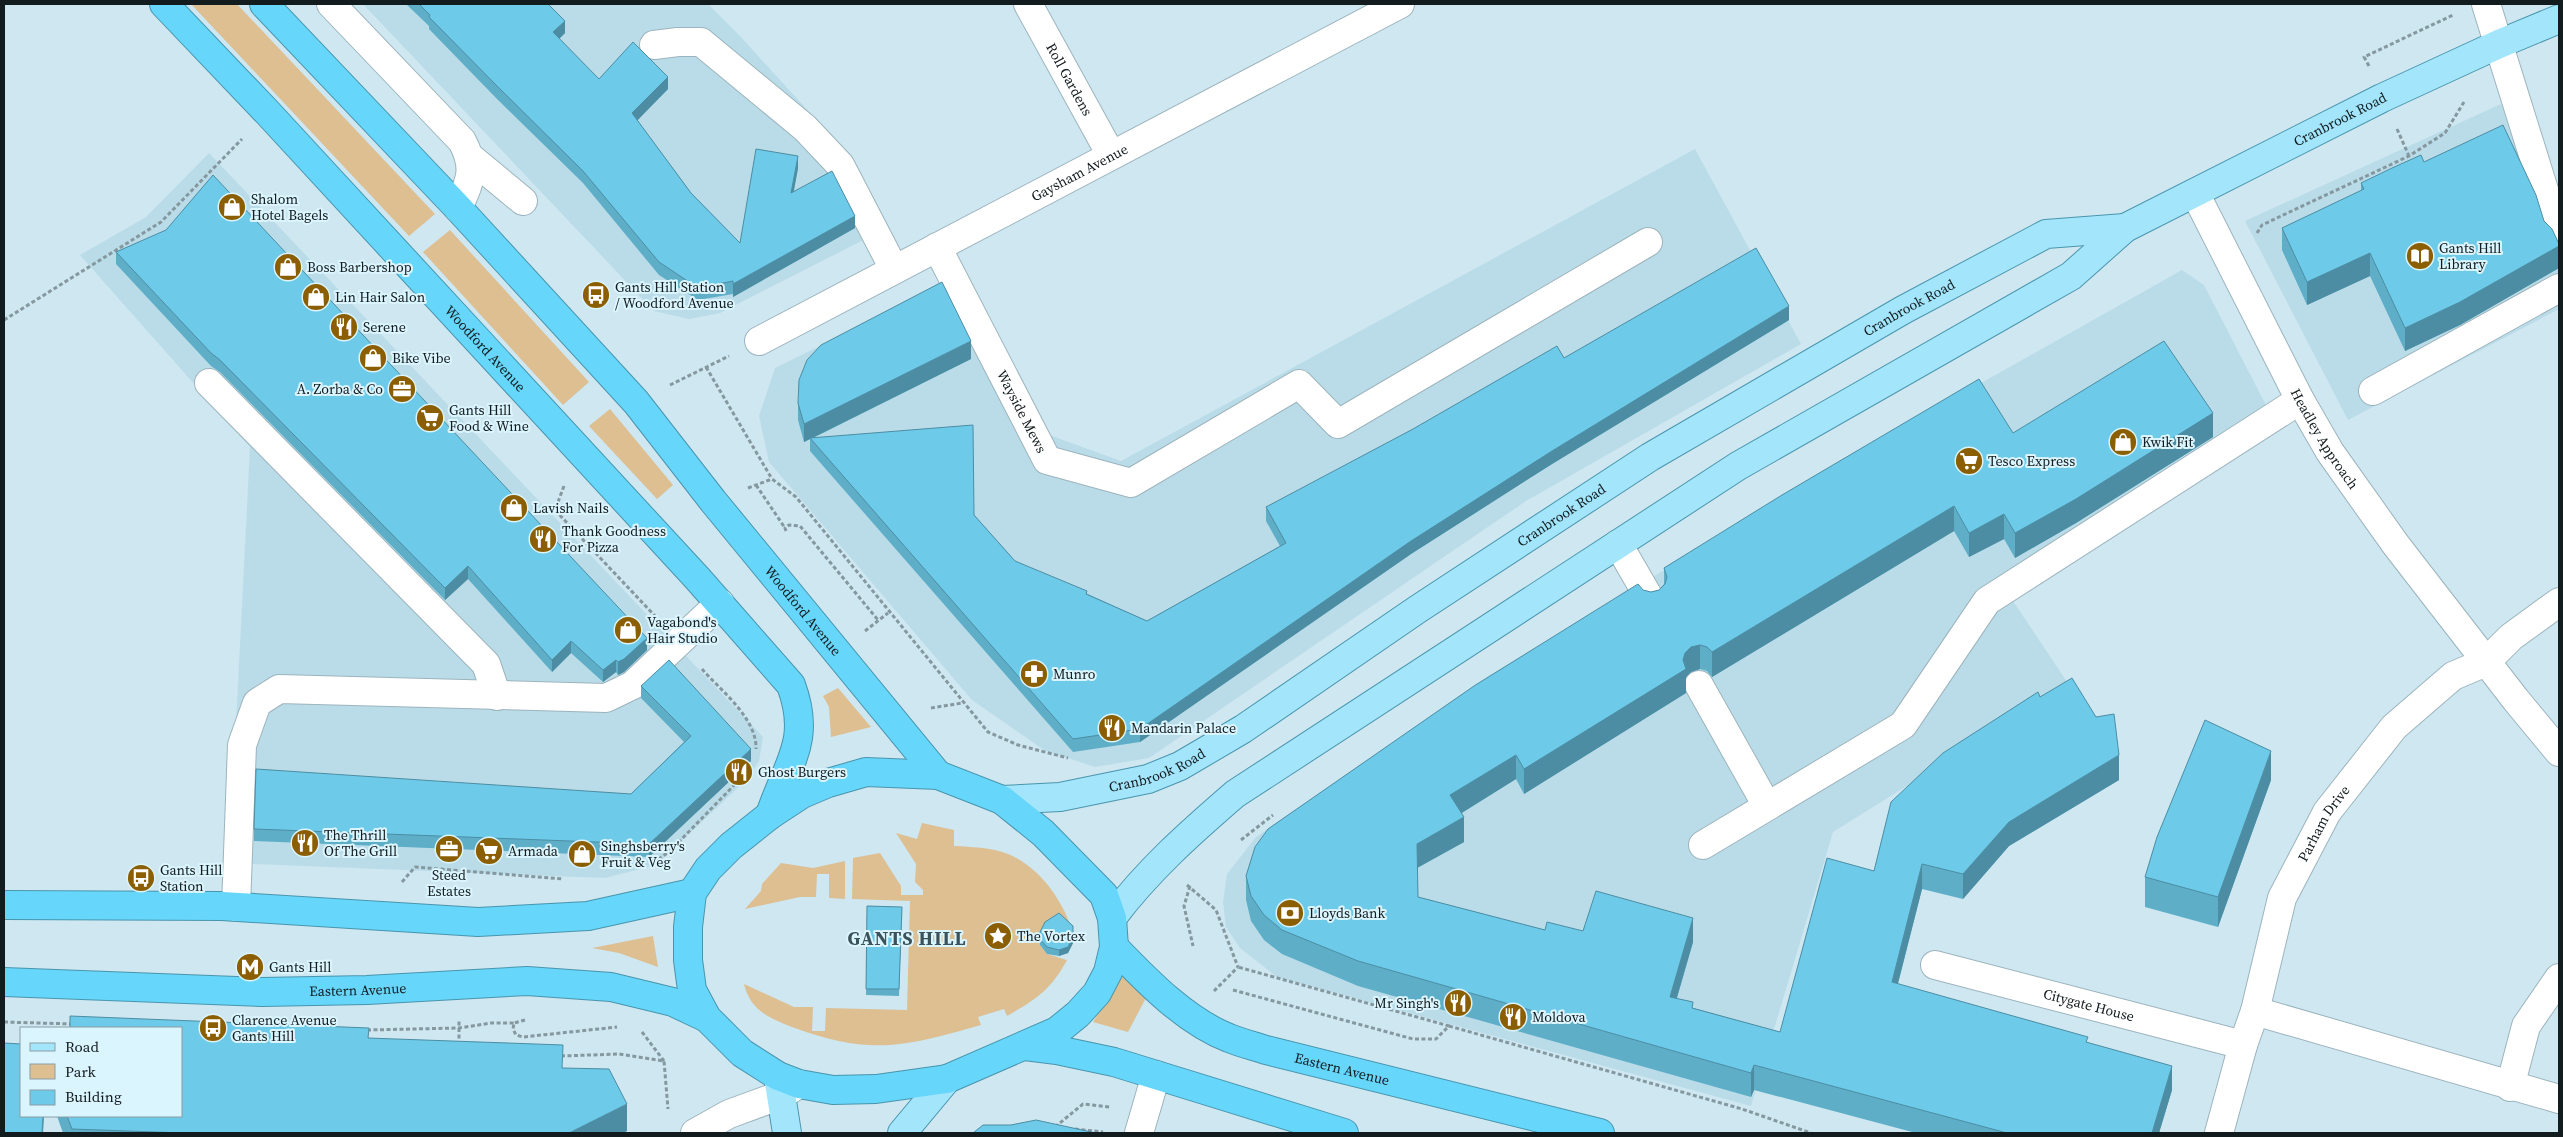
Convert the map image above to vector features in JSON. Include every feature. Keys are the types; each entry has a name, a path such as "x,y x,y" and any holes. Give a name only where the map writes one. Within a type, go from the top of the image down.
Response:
{"highway":[{"name":"Woodford Avenue","path":"164,4 268,113 720,603 792,685 799,706 800,730 794,761 779,787 770,815"},
{"name":"Woodford Avenue","path":"264,4 458,208 636,402 713,501 938,775"},
{"path":"866,772 938,775 1002,800 1043,832 1086,874 1104,896 1112,918 1114,947 1108,972 1090,1000 1057,1031 947,1079 876,1089 833,1090 786,1085 742,1053 707,1018 692,990 688,960 688,927 692,893 708,869 731,846 770,815 802,794 828,783 866,772"},
{"path":"4,905 236,906 478,922 588,916 692,893"},
{"name":"Eastern Avenue","path":"1114,947 1152,987 1190,1015 1228,1038 1266,1050 1600,1133"},
{"name":"Eastern Avenue","path":"4,982 262,992 367,990 527,980 611,987 673,1002 707,1018"},
{"path":"1025,1046 1088,1055 1344,1133"}],"main road":[{"name":"Cranbrook Road","path":"1112,918 1130,893 1180,842 1235,794 1738,466 2071,276 2125,228 2382,98 2499,44 2559,19"},
{"name":"Cranbrook Road","path":"1002,800 1060,797 1148,779 1180,766 1243,729 1418,608 1650,457 1903,310 2046,234 2125,228"},
{"path":"902,1133 947,1079"},
{"path":"786,1085 787,1133"}],"street":[{"path":"332,4 462,141 471,158 523,201"},
{"name":"Roll Gardens","path":"1028,4 1111,155"},
{"path":"2486,4 2559,238"},
{"name":"Gaysham Avenue","path":"759,341 1392,5"},
{"path":"654,45 701,42 805,128 840,165 894,269"},
{"path":"458,208 470,179 471,158"},
{"name":"Headley Approach","path":"2195,193 2300,400 2330,452 2396,545 2486,662 2559,752"},
{"name":"Wayside Mews","path":"937,247 1047,460 1130,483 1299,384 1338,424 1648,242"},
{"path":"2373,391 2559,288"},
{"path":"210,383 486,664 497,696"},
{"path":"1703,845 1903,725 1988,601 2300,400"},
{"path":"1618,544 1650,601"},
{"name":"Parham Drive","path":"2219,1133 2243,1045 2255,1011 2282,898 2327,812 2394,727 2453,676 2486,662 2511,637 2559,602"},
{"path":"236,906 242,745 257,702 279,689 606,698 632,685 720,603"},
{"path":"1699,685 1767,806"},
{"name":"Citygate House","path":"1935,965 2243,1045"},
{"path":"2510,1087 2526,1026 2559,978"},
{"path":"2255,1011 2559,1100"},
{"path":"1139,1133 1156,1075"},
{"path":"695,1133 786,1085"}],"path":[{"path":"2368,64 2364,57 2447,17"},
{"path":"4,320 161,222 268,113"},
{"path":"2253,238 2262,225 2409,156 2401,138"},
{"path":"636,402 759,341"},
{"path":"706,367 772,478 796,497 877,594 888,613 988,732 1018,745 1071,758"},
{"path":"772,478 756,485 786,528 788,537"},
{"path":"564,487 555,510 678,642 749,722 756,740 756,755"},
{"path":"786,528 789,525 800,526 878,620"},
{"path":"859,635 888,613"},
{"path":"924,702 928,709 962,702"},
{"path":"646,868 670,851 749,770"},
{"path":"1237,843 1277,812"},
{"path":"415,867 573,880"},
{"path":"1193,946 1184,906 1189,886 1195,880"},
{"path":"1189,886 1216,910 1238,967"},
{"path":"1212,993 1238,967"},
{"path":"1238,967 1742,1109 1811,1133"},
{"path":"1233,990 1413,1039 1436,1039 1449,1026"},
{"path":"459,1047 459,1028 491,1023 514,1023 521,1020"},
{"path":"4,1022 76,1024"},
{"path":"514,1023 513,1029 516,1035 523,1037 619,1027"},
{"path":"639,1028 664,1061 668,1116"},
{"path":"556,1056 619,1054 664,1061"},
{"path":"1063,1129 1053,1129 1083,1104 1110,1107"},
{"path":"1072,1129 1092,1129 1108,1133"}],"shaded area":[{"path":"363,4 708,4 739,35 853,160 883,230 720,313 689,319 654,311"},
{"path":"2501,104 2559,216 2559,309 2348,420 2245,221"},
{"path":"1695,149 1801,344 1526,501 1149,758 1095,767 1044,750 972,700 769,462 759,416 775,368 958,278 1038,431 1121,461"},
{"path":"209,153 763,737 759,761 745,781 656,865 605,878 229,863 250,447 80,255 146,217"},
{"path":"2182,270 2204,285 2270,413 2007,592 2069,685 1833,832 1751,1106 1277,977 1240,948 1226,927 1223,902 1227,874 1256,837 1488,676 1894,432"}],"green space":[{"path":"191,4 237,4 435,214 409,236"},
{"path":"450,230 589,382 563,405 423,252"},
{"path":"610,409 673,485 657,499 589,426"},
{"path":"838,688 871,727 831,737 829,707 823,696"},
{"path":"922,823 954,830 954,846 988,849 1019,859 1037,874 1053,892 1070,924 1040,945 1047,954 1067,960 1048,987 1026,1005 1007,1016 1004,1009 978,1017 981,1025 930,1039 887,1045 866,1045 819,1036 776,1020 756,1007 747,993 744,984 794,1007 813,1007 812,1031 825,1031 826,1008 907,1010 910,901 852,899 853,858 880,853 901,886 901,895 923,895 923,890 915,882 916,864 896,833 917,839"},
{"path":"845,861 845,899 829,898 829,874 817,874 816,897 800,897 745,909 761,891 762,884 781,863 813,868"},
{"path":"653,936 658,967 619,953 592,948"},
{"path":"1128,968 1147,996 1128,1032 1093,1022"}],"building":[{"path":"419,4 548,4 565,21 553,32 599,79 633,42 668,77 632,113 691,193 740,243 756,149 798,156 791,193 832,171 855,216 733,284 733,281 698,288 659,262 583,171 429,17 430,15"},
{"name":"Gants Hill Library","path":"2503,125 2536,195 2544,221 2552,229 2559,246 2460,302 2405,328 2370,253 2307,282 2282,228 2364,189 2361,183 2392,168 2421,155 2424,162"},
{"path":"213,175 647,638 624,659 618,662 616,660 603,670 571,641 552,660 468,566 445,588 211,353 116,252 166,230"},
{"path":"1756,248 1789,306 1552,451 1411,541 1140,729 1073,739 810,438 973,425 974,515 1015,561 1087,591 1086,594 1147,621 1286,543 1266,507 1413,429 1557,346 1564,358"},
{"path":"942,282 971,341 804,424 798,403 799,380 807,360 821,345"},
{"path":"2164,341 2213,413 2076,499 2015,533 2004,514 1969,533 1954,506 1712,652 1707,647 1700,645 1691,647 1685,653 1683,660 1686,669 1524,769 1516,755 1450,795 1464,817 1417,844 1418,897 1545,930 1547,922 1583,931 1596,891 1693,918 1670,997 1693,1002 1692,1008 1780,1032 1827,858 1874,871 1891,802 1943,753 2038,692 2040,697 2072,678 2096,717 2114,714 2119,755 2009,822 1963,874 1922,864 1892,982 2088,1037 2086,1042 2172,1066 2152,1133 2007,1133 1754,1065 1751,1073 1358,961 1282,930 1264,915 1251,896 1246,876 1255,847 1268,829 1474,686 1638,584 1643,590 1651,592 1659,590 1665,584 1667,577 1664,568 1782,495 1979,379 2013,433"},
{"path":"669,660 751,749 649,844 254,829 256,769 631,794 691,736 641,686"},
{"path":"2205,720 2271,751 2218,897 2145,877 2157,837"},
{"path":"867,906 902,907 899,989 866,989"},
{"path":"1059,913 1073,926 1073,937 1068,947 1059,950 1047,947 1040,939 1040,932 1045,922"},
{"path":"70,1016 369,1028 368,1038 563,1045 562,1068 609,1069 627,1104 569,1133 183,1133 72,1129 67,1117 182,1117 182,1027 70,1027"},
{"path":"4,1043 20,1044 20,1117 43,1117 42,1133 4,1133"},
{"path":"1036,1120 1096,1133 973,1133 983,1125 1011,1125"}],"place":[{"name":"Shalom Hotel Bagels","path":"232,207"},
{"name":"Gants Hill Library","path":"2420,256"},
{"name":"Boss Barbershop","path":"288,267"},
{"name":"Gants Hill Station / Woodford Avenue","path":"596,295"},
{"name":"Lin Hair Salon","path":"316,297"},
{"name":"Serene","path":"344,327"},
{"name":"Bike Vibe","path":"373,358"},
{"name":"A. Zorba & Co","path":"402,389"},
{"name":"Gants Hill Food & Wine","path":"430,418"},
{"name":"Kwik Fit","path":"2123,442"},
{"name":"Tesco Express","path":"1969,461"},
{"name":"Lavish Nails","path":"514,508"},
{"name":"Thank Goodness For Pizza","path":"543,539"},
{"name":"Vagabond's Hair Studio","path":"628,630"},
{"name":"Munro","path":"1034,674"},
{"name":"Mandarin Palace","path":"1112,728"},
{"name":"Ghost Burgers","path":"739,772"},
{"name":"The Thrill Of The Grill","path":"305,843"},
{"name":"Steed Estates","path":"449,849"},
{"name":"Armada","path":"489,851"},
{"name":"Singhsberry's Fruit & Veg","path":"582,854"},
{"name":"Gants Hill Station","path":"141,878"},
{"name":"Lloyds Bank","path":"1290,913"},
{"name":"The Vortex","path":"998,936"},
{"name":"Gants Hill","path":"250,967"},
{"name":"Mr Singh's","path":"1458,1003"},
{"name":"Moldova","path":"1513,1017"},
{"name":"Clarence Avenue Gants Hill","path":"213,1028"}],"district":[{"name":"GANTS HILL","path":"907,938"}]}
